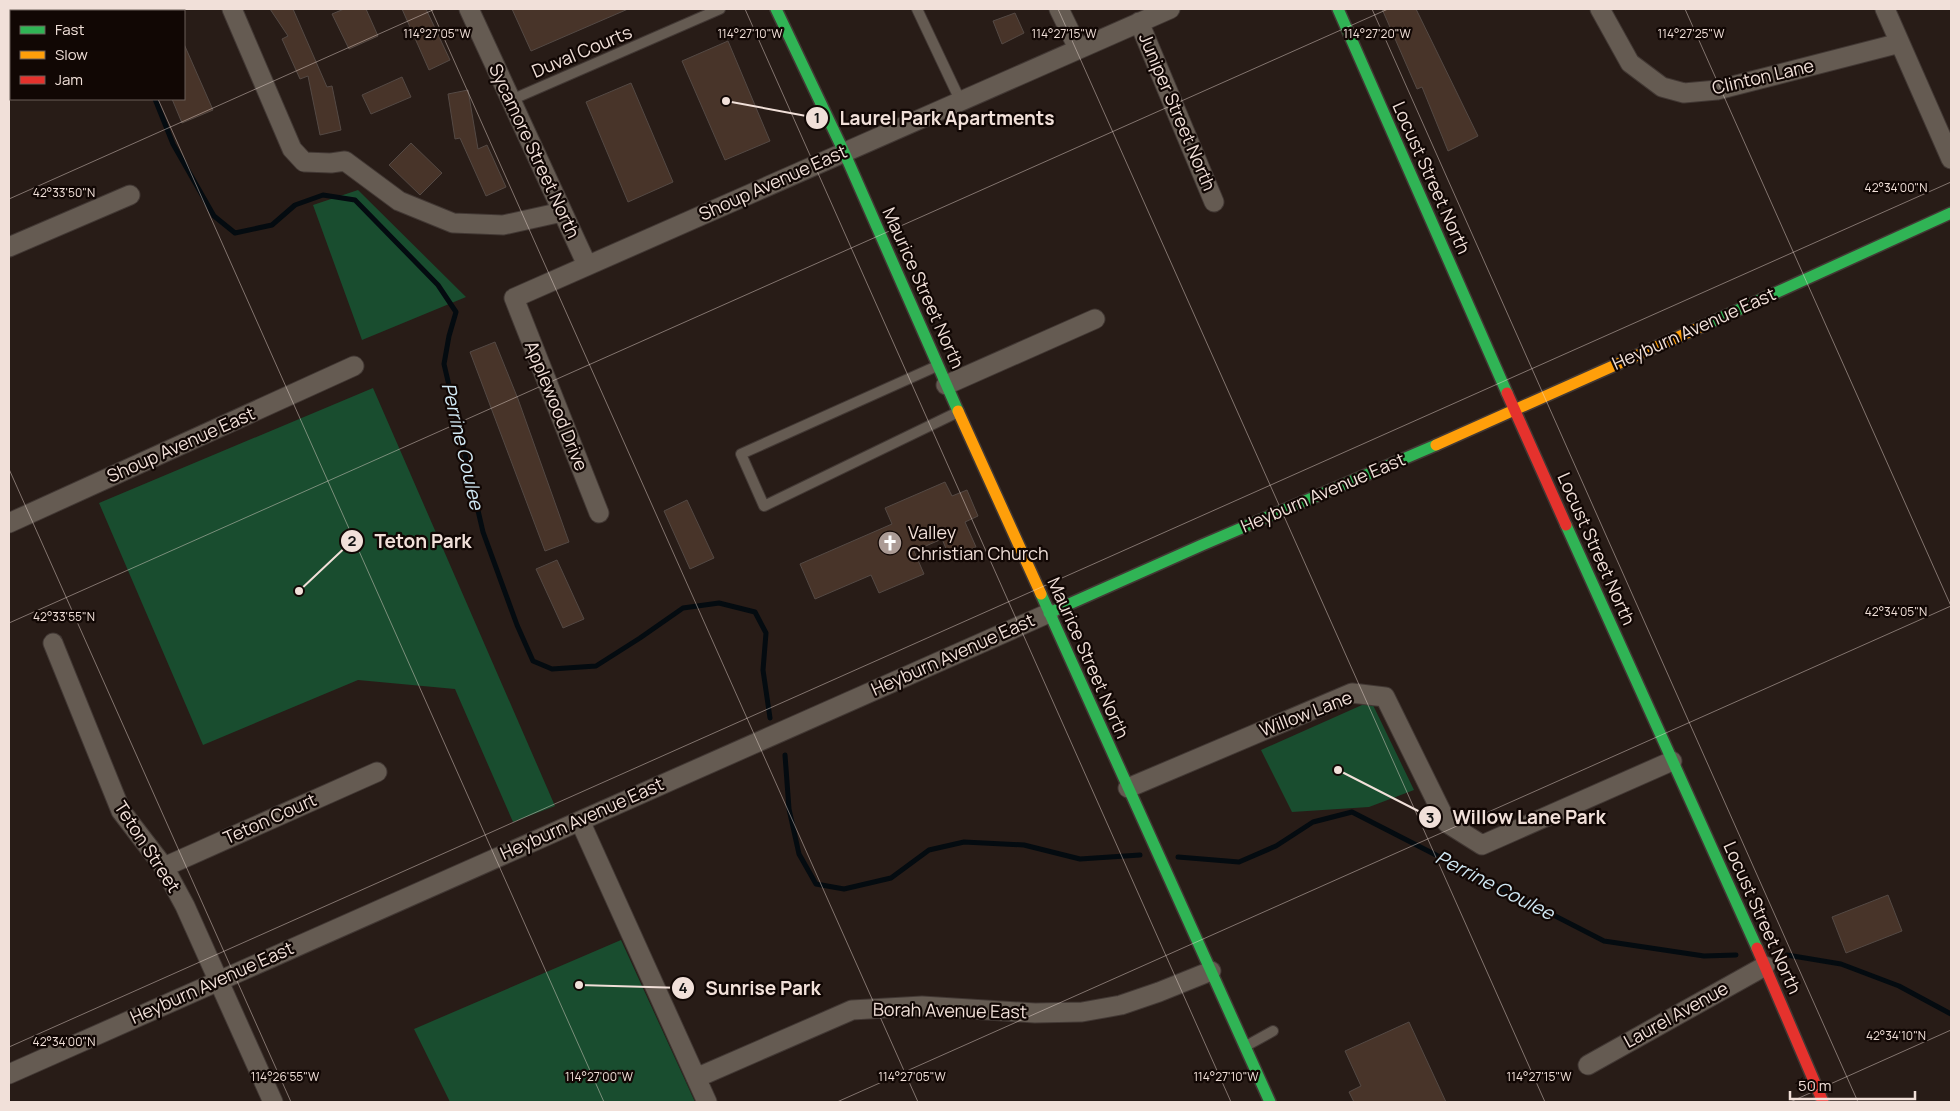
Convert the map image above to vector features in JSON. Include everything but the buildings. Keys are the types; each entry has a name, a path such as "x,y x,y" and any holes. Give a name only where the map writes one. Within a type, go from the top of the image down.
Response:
{"street":[{"path":"232,9 292,149 304,162 331,163 345,161 399,201 453,223 503,225 562,212"},
{"name":"Sycamore Street North","path":"470,9 587,265"},
{"name":"Maurice Street North","path":"776,9 844,152 1048,613 1270,1102"},
{"path":"1059,9 1078,48"},
{"name":"Shoup Avenue East","path":"514,298 1170,9"},
{"name":"Locust Street North","path":"1338,9 1515,411 1765,966 1823,1102"},
{"name":"Clinton Lane","path":"1600,9 1631,64 1662,87 1684,93 1717,90 1900,43"},
{"path":"1885,9 1951,159"},
{"name":"Juniper Street North","path":"1139,22 1214,202"},
{"path":"9,247 130,195"},
{"name":"Heyburn Avenue East","path":"9,1074 1202,545 1515,411 1951,213"},
{"name":"Applewood Drive","path":"514,298 599,513"},
{"path":"946,384 1095,319"},
{"name":"Shoup Avenue East","path":"9,523 354,366"},
{"name":"Teton Street","path":"53,643 121,810 164,867 220,980 273,1102"},
{"name":"Willow Lane","path":"1128,788 1352,693 1385,697 1447,823 1482,845 1672,761"},
{"name":"Teton Court","path":"164,867 377,772"},
{"path":"580,820 707,1102"},
{"name":"Laurel Avenue","path":"1588,1065 1765,966"},
{"name":"Borah Avenue East","path":"696,1078 852,1010 922,1006 1035,1012 1082,1012 1121,1005 1211,971"}],"lane":[{"name":"Duval Courts","path":"511,100 720,9"},
{"path":"917,9 960,100"},
{"path":"938,366 741,454 764,506 958,412"},
{"path":"1245,1046 1273,1031"}],"green space":[{"path":"358,190 466,297 362,340 313,205"},
{"path":"373,388 555,806 513,822 455,689 358,680 203,745 99,503"},
{"path":"1371,701 1414,790 1369,807 1292,812 1261,750"},
{"path":"621,940 695,1102 450,1102 414,1029"}],"waterway":[{"name":"Perrine Coulee","path":"155,100 173,144 214,216 235,233 272,225 295,205 323,195 355,200 438,285 456,312 444,364 483,532 517,625 533,661 552,669 596,666 683,608 719,603 755,612 766,633 763,670 770,718"},
{"name":"Perrine Coulee","path":"785,755 789,809 799,854 816,884 844,889 891,878 929,850 964,842 1024,845 1080,859 1140,855"},
{"name":"Perrine Coulee","path":"1178,857 1239,862 1276,846 1313,822 1352,812 1604,941 1704,956 1736,955"},
{"name":"Perrine Coulee","path":"1787,955 1841,964 1899,986 1951,1014"}],"traffic: fast":[{"path":"776,9 844,152 958,411"},
{"path":"1338,9 1507,393"},
{"path":"1705,325 1951,213"},
{"path":"1049,613 1436,445"},
{"path":"1566,525 1757,948"},
{"path":"1041,594 1270,1102"}],"traffic: slow":[{"path":"1436,445 1705,325"},
{"path":"958,411 1041,594"}],"traffic: jam":[{"path":"1507,393 1566,525"},
{"path":"1757,948 1823,1102"}],"place":[{"name":"Laurel Park Apartments","path":"726,101"},
{"name":"Valley Christian Church","path":"890,543"},
{"name":"Teton Park","path":"299,591"},
{"name":"Willow Lane Park","path":"1338,770"},
{"name":"Sunrise Park","path":"579,985"}]}
